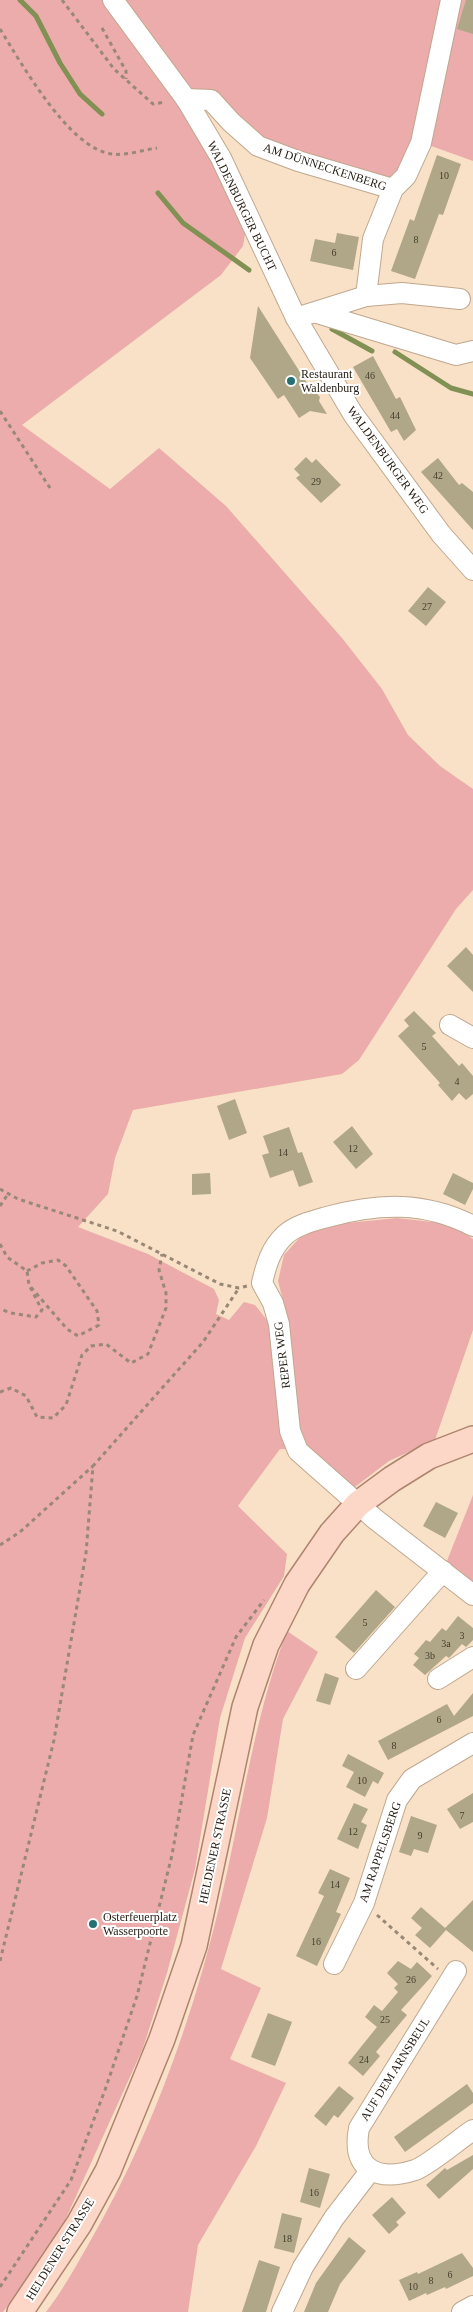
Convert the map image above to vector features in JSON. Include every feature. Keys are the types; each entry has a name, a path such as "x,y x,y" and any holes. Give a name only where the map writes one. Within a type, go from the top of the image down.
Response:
{"main road":[{"name":"HELDENER STRASSE","path":"20,2312 79,2224 104,2178 162,2039 194,1946 245,1707 266,1645 297,1584 332,1533 358,1504 392,1478 429,1456 473,1439"}],"street":[{"name":"WALDENBURGER BUCHT","path":"113,0 186,99 221,158 296,318"},
{"name":"AM DÜNNECKENBERG","path":"366,296 373,239 393,189 406,176 421,143 451,0"},
{"name":"AM DÜNNECKENBERG","path":"186,99 211,100 230,122 258,146 298,161 393,189"},
{"path":"296,318 317,313 366,296 402,293 460,299"},
{"path":"317,313 456,355 473,351"},
{"name":"WALDENBURGER WEG","path":"296,318 353,414 442,534 473,570"},
{"path":"450,1025 473,1038"},
{"path":"262,1283 268,1259 285,1235 305,1223 366,1207 406,1207 451,1214 473,1226"},
{"name":"REPER WEG","path":"262,1283 273,1303 279,1324 290,1431 298,1451 358,1504"},
{"path":"358,1504 473,1595"},
{"path":"356,1669 443,1571"},
{"path":"438,1679 473,1657"},
{"name":"AM RAPPELSBERG","path":"334,1964 364,1904 397,1800 412,1778 473,1743"},
{"name":"AUF DEM ARNSBEUL","path":"370,2170 362,2160 356,2144 358,2128 453,1975"},
{"path":"282,2312 303,2267 334,2218 370,2170 389,2175 417,2169 473,2130"},
{"path":"462,2312 473,2306"}],"path":[{"path":"62,0 114,69 153,104 186,99"},
{"path":"102,28 126,71 126,79"},
{"path":"0,29 43,94 67,126 84,143 99,151 113,154 157,148"},
{"path":"0,411 50,488"},
{"path":"0,1189 8,1194 117,1231 220,1284 240,1288 262,1283"},
{"path":"0,1206 8,1194"},
{"path":"0,1244 7,1257 27,1271 29,1285 42,1310 36,1317 11,1313 0,1308"},
{"path":"0,1392 11,1388 26,1396 37,1416 53,1418 66,1405 82,1355 90,1346 106,1344 131,1363 148,1354 166,1308 166,1293 159,1270 162,1254"},
{"path":"27,1271 42,1263 58,1260 66,1266 97,1311 99,1325 78,1336 67,1329 29,1285"},
{"path":"0,1545 35,1519 93,1466 203,1342 240,1288"},
{"path":"0,1961 54,1740 86,1552 93,1466"},
{"path":"0,2287 70,2180 105,2090 137,1996 172,1855 194,1735 236,1637 264,1599"},
{"path":"364,1904 453,1975"}],"shaded area":[{"path":"0,0 473,0 473,161 420,142 392,188 298,159 232,121 188,100 248,217 243,246 221,275 22,425 110,489 159,448 226,506 342,638 382,689 408,735 440,766 473,789 473,890 456,909 359,1060 342,1074 133,1110 115,1158 108,1194 78,1227 148,1254 214,1289 219,1300 216,1314 229,1320 244,1302 255,1305 267,1320 285,1308 278,1281 284,1255 302,1235 337,1224 397,1218 450,1224 473,1239 473,1330 435,1440 389,1461 351,1490 310,1450 280,1449 238,1506 287,1554 284,1576 245,1638 220,1718 195,1869 167,1973 143,2048 58,2236 3,2312 0,2312"},
{"path":"473,1495 473,1586 443,1571"},
{"path":"287,1631 318,1652 283,1719 267,1818 221,1969 261,1988 230,2059 286,2083 256,2146 198,2245 188,2312 46,2312 83,2254 131,2163 150,2120 183,2033 210,1944 221,1899 257,1730"}],"building":[{"path":"466,0 473,0 473,34 457,29"},
{"path":"437,155 461,164 443,215 439,214 415,279 391,271 410,219 414,221"},
{"path":"337,233 359,237 353,270 310,261 315,239 335,243"},
{"path":"258,306 305,380 320,397 319,401 327,414 310,411 299,418 284,395 278,399 250,358"},
{"path":"373,356 396,399 400,397 416,430 404,441 397,429 391,432 353,367"},
{"path":"306,457 312,463 316,459 341,485 321,503 296,478 300,475 294,469"},
{"path":"438,458 459,485 462,483 473,492 473,530 421,472"},
{"path":"428,587 446,602 426,626 408,611"},
{"path":"466,947 473,955 473,992 447,966"},
{"path":"414,1011 436,1033 432,1036 459,1066 462,1063 473,1076 473,1094 466,1100 459,1093 452,1101 438,1085 440,1083 398,1036 409,1026 404,1020"},
{"path":"235,1099 247,1133 229,1140 217,1106"},
{"path":"352,1126 373,1154 356,1169 333,1142"},
{"path":"289,1127 298,1153 302,1152 313,1182 299,1187 293,1170 270,1178 262,1155 269,1153 263,1136"},
{"path":"210,1173 211,1194 192,1195 192,1174"},
{"path":"453,1173 473,1183 473,1189 465,1205 443,1194"},
{"path":"436,1502 458,1513 445,1538 423,1526"},
{"path":"376,1590 395,1607 354,1653 335,1637"},
{"path":"458,1616 473,1628 473,1640 466,1647 462,1644 449,1658 446,1656 425,1675 413,1665 419,1658 414,1654 426,1640 430,1642 442,1628 446,1631"},
{"path":"325,1673 339,1678 330,1705 316,1701"},
{"path":"473,1693 473,1716 388,1760 378,1741 447,1704 454,1716"},
{"path":"348,1754 384,1773 378,1784 373,1781 365,1797 346,1787 354,1772 342,1766"},
{"path":"473,1793 473,1822 460,1829 447,1809"},
{"path":"354,1803 368,1809 361,1822 367,1825 358,1849 337,1839"},
{"path":"411,1816 437,1825 428,1853 414,1849 411,1856 399,1852"},
{"path":"330,1869 350,1878 336,1912 341,1914 317,1966 296,1956 324,1896 318,1893"},
{"path":"473,1900 473,1952 446,1930 430,1948 415,1935 422,1928 411,1918 421,1907 445,1928"},
{"path":"398,1961 411,1969 417,1962 432,1976 401,2010 407,2015 376,2052 380,2056 363,2076 348,2063 377,2027 365,2017 374,2005 382,2011 398,1992 394,1988 398,1984 387,1973"},
{"path":"268,2013 292,2022 275,2066 251,2057"},
{"path":"467,2084 473,2093 473,2103 405,2152 394,2137"},
{"path":"339,2086 354,2098 338,2118 334,2115 326,2126 314,2116"},
{"path":"473,2155 473,2169 439,2199 426,2185 445,2168 447,2170"},
{"path":"309,2168 330,2174 320,2208 300,2202"},
{"path":"392,2197 406,2213 396,2222 399,2225 389,2234 372,2215"},
{"path":"282,2213 302,2218 294,2253 274,2248"},
{"path":"349,2237 366,2251 340,2284 328,2312 304,2312 316,2283"},
{"path":"462,2253 473,2268 473,2276 446,2289 445,2287 427,2295 426,2293 409,2301 399,2280 417,2272 418,2274"},
{"path":"259,2260 280,2267 266,2312 242,2312"}],"waterway":[{"path":"20,0 36,16 60,63 80,94 102,114"},
{"path":"158,193 183,223 249,270"},
{"path":"332,329 372,351"},
{"path":"395,352 451,388 473,394"}],"place":[{"name":"Restaurant Waldenburg","path":"291,381"},
{"name":"Osterfeuerplatz Wasserpoorte","path":"93,1924"}]}
